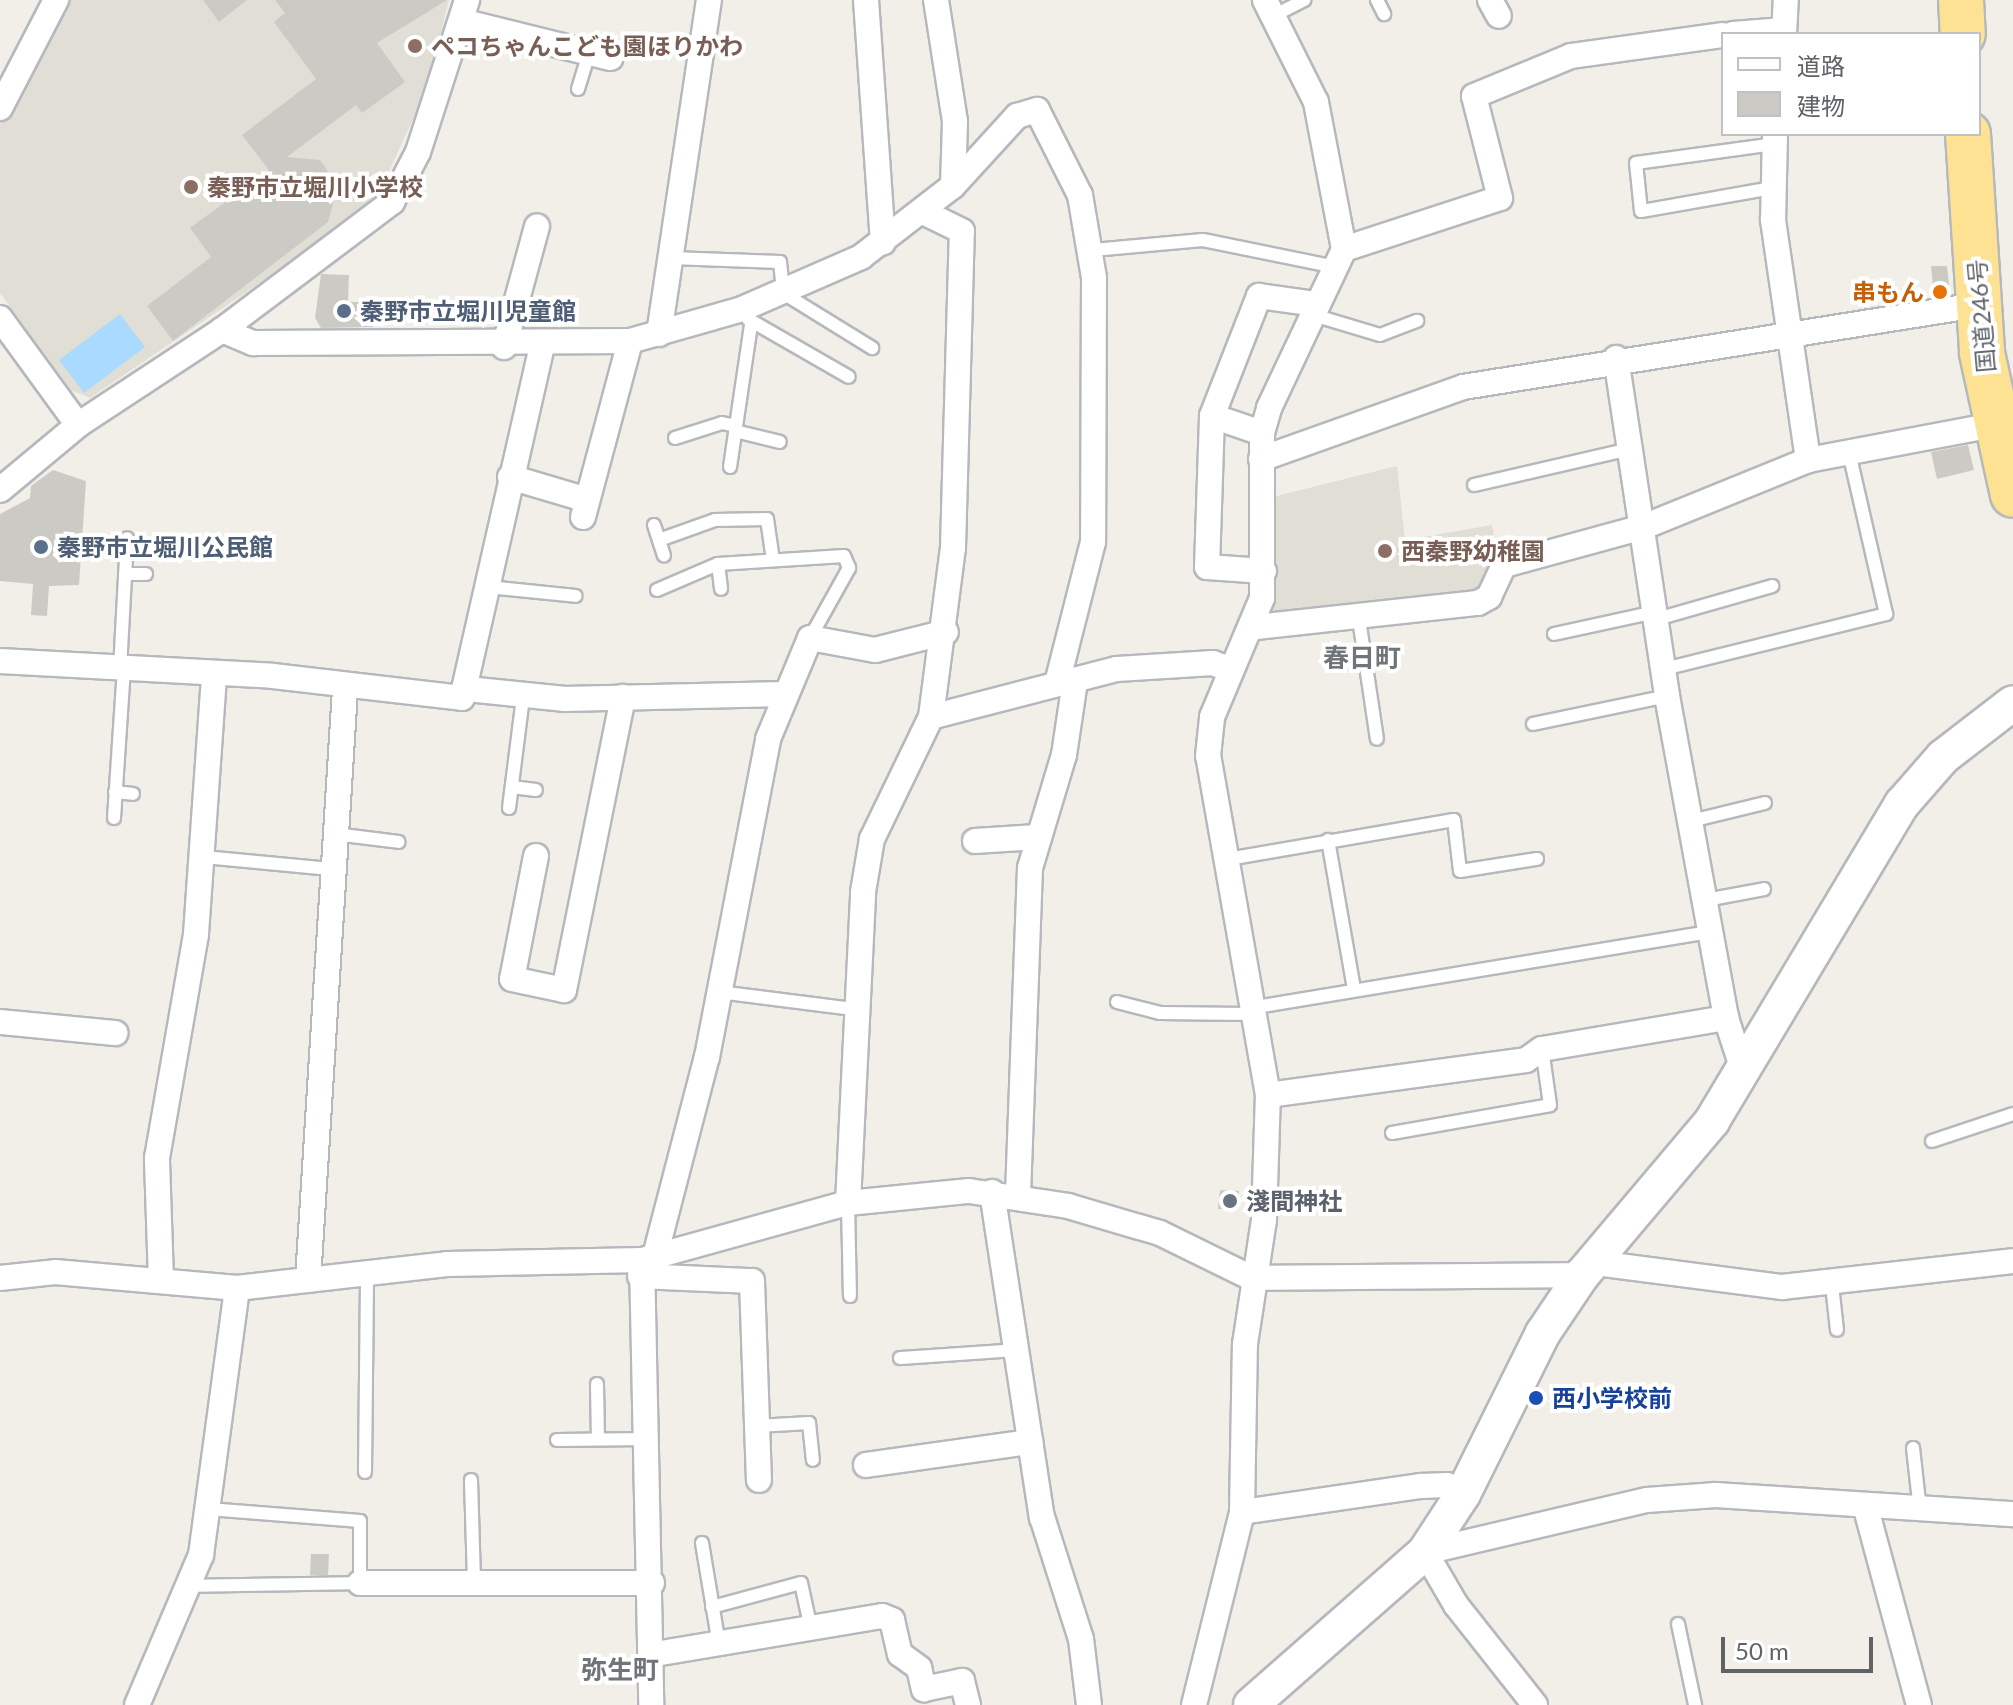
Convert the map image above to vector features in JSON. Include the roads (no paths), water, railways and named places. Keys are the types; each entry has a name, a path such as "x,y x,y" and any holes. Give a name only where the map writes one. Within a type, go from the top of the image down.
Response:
{"highway":[{"path":"1961,0 1963,32"},
{"name":"国道246号","path":"1968,136 1977,305 1994,425 2013,495"}],"street":[{"path":"0,108 56,0"},
{"path":"659,334 709,0"},
{"path":"866,0 883,242"},
{"path":"936,0 955,122 953,186"},
{"path":"1784,32 1786,0"},
{"path":"1194,1705 1242,1512 1252,1278 1264,1220 1268,1095 1257,1010 1208,756 1212,717 1228,669 1256,627 1264,571 1262,433 1313,309 1340,258 1316,102 1270,8"},
{"path":"0,490 78,425 222,330 392,202 418,152 464,10 600,55"},
{"path":"1340,258 1500,198 1474,96 1571,56 1721,35"},
{"path":"222,330 253,343 542,347 630,341 747,317 783,293 883,242 953,186 1017,116 1037,110 1076,185 1093,250 1093,542 1066,682 1064,755 1037,837 1018,1195"},
{"path":"1774,139 1772,188 1808,460"},
{"path":"848,1203 872,839 931,717 946,632 962,231 923,212"},
{"path":"504,347 537,226"},
{"path":"1264,571 1207,567 1212,416 1259,296 1313,309"},
{"path":"1261,459 1463,387 1616,358 1977,305"},
{"path":"0,318 78,425"},
{"path":"510,477 585,508 630,341"},
{"path":"0,661 214,675 455,699 467,689 510,477 542,347"},
{"path":"1616,358 1667,696 1726,1018 1743,1070"},
{"path":"1212,416 1262,433"},
{"path":"1256,627 1359,619 1478,603 1489,597 1504,565 1643,527 1808,460 1994,425"},
{"path":"651,1705 655,1654 646,1439 646,1264 719,992 758,782 784,694 810,638 875,650 946,632"},
{"path":"931,717 1117,669 1213,663 1228,669"},
{"path":"161,1281 157,1158 172,1102 204,857 203,757 214,675"},
{"path":"467,689 523,697 784,694"},
{"path":"308,1280 332,833 345,690"},
{"path":"536,856 512,979 564,990 623,697"},
{"path":"1251,1705 1425,1552 1463,1494 1543,1333 1589,1269 1712,1121 1902,804 1943,757 2013,703"},
{"path":"975,841 1037,837"},
{"path":"1268,1095 1526,1060 1542,1049 1726,1018"},
{"path":"0,1022 115,1033"},
{"path":"646,1264 848,1203 992,1192 1018,1195 1160,1233 1252,1278 1589,1269 1756,1285 1832,1285 2013,1261"},
{"path":"992,1192 1042,1517 1081,1639 1089,1705"},
{"path":"0,1278 55,1272 237,1288 367,1273 646,1264 752,1281 759,1480"},
{"path":"137,1705 201,1555 237,1288"},
{"path":"866,1465 1030,1442"},
{"path":"1242,1512 1421,1486 1447,1485 1463,1494"},
{"path":"1425,1552 1647,1500 1716,1495 2013,1514"},
{"path":"1865,1505 1919,1705"},
{"path":"1425,1552 1456,1605 1535,1705"},
{"path":"360,1583 474,1580 652,1583"},
{"path":"655,1654 811,1629 892,1620 900,1654 919,1668 924,1689 962,1681 968,1705"}],"lane":[{"path":"1270,8 1304,0"},
{"path":"1377,0 1384,14"},
{"path":"578,89 600,55"},
{"path":"1772,188 1641,211 1636,163 1774,139"},
{"path":"1093,250 1203,240 1340,258"},
{"path":"671,258 780,262 783,293 872,348"},
{"path":"1313,309 1380,335 1417,321"},
{"path":"730,467 747,317 849,377"},
{"path":"675,438 722,423 780,442"},
{"path":"1474,485 1630,449"},
{"path":"1664,669 1886,614 1849,453"},
{"path":"659,540 715,520 767,519 773,560"},
{"path":"654,525 664,555"},
{"path":"114,818 127,538"},
{"path":"657,590 718,564 844,556 849,568 810,638"},
{"path":"718,564 721,589"},
{"path":"125,574 146,574"},
{"path":"1554,634 1656,616 1772,586"},
{"path":"488,587 576,596"},
{"path":"1359,619 1377,739"},
{"path":"1533,724 1667,696"},
{"path":"509,808 523,697"},
{"path":"512,787 536,790"},
{"path":"115,792 133,794"},
{"path":"1691,821 1765,803"},
{"path":"1228,859 1454,820 1460,871 1537,859"},
{"path":"332,833 399,842"},
{"path":"1328,840 1354,989"},
{"path":"204,857 330,869"},
{"path":"1706,900 1764,889"},
{"path":"1117,1002 1160,1013 1257,1010 1354,989 1711,932"},
{"path":"719,992 861,1010"},
{"path":"1392,1133 1550,1105 1542,1049"},
{"path":"1932,1141 2013,1114"},
{"path":"848,1203 850,1296"},
{"path":"365,1472 367,1273"},
{"path":"1832,1285 1837,1330"},
{"path":"900,1358 1017,1350"},
{"path":"597,1384 598,1439"},
{"path":"757,1426 809,1423 813,1460"},
{"path":"557,1440 646,1439"},
{"path":"1913,1448 1920,1510"},
{"path":"471,1480 474,1580"},
{"path":"187,1586 360,1583 360,1521 208,1509"},
{"path":"702,1543 719,1645"},
{"path":"712,1607 801,1583 811,1629"},
{"path":"1678,1624 1695,1705"}],"water":[{"path":"120,314 145,347 84,393 59,360"}],"place":[{"name":"ペコちゃんこども園ほりかわ","path":"415,46"},
{"name":"秦野市立堀川小学校","path":"191,187"},
{"name":"串もん","path":"1940,292"},
{"name":"秦野市立堀川児童館","path":"344,311"},
{"name":"秦野市立堀川公民館","path":"41,547"},
{"name":"西秦野幼稚園","path":"1385,551"},
{"name":"淺間神社","path":"1230,1201"},
{"name":"西小学校前","path":"1536,1398"}],"district":[{"name":"春日町","path":"1362,658"},
{"name":"弥生町","path":"620,1670"}]}
